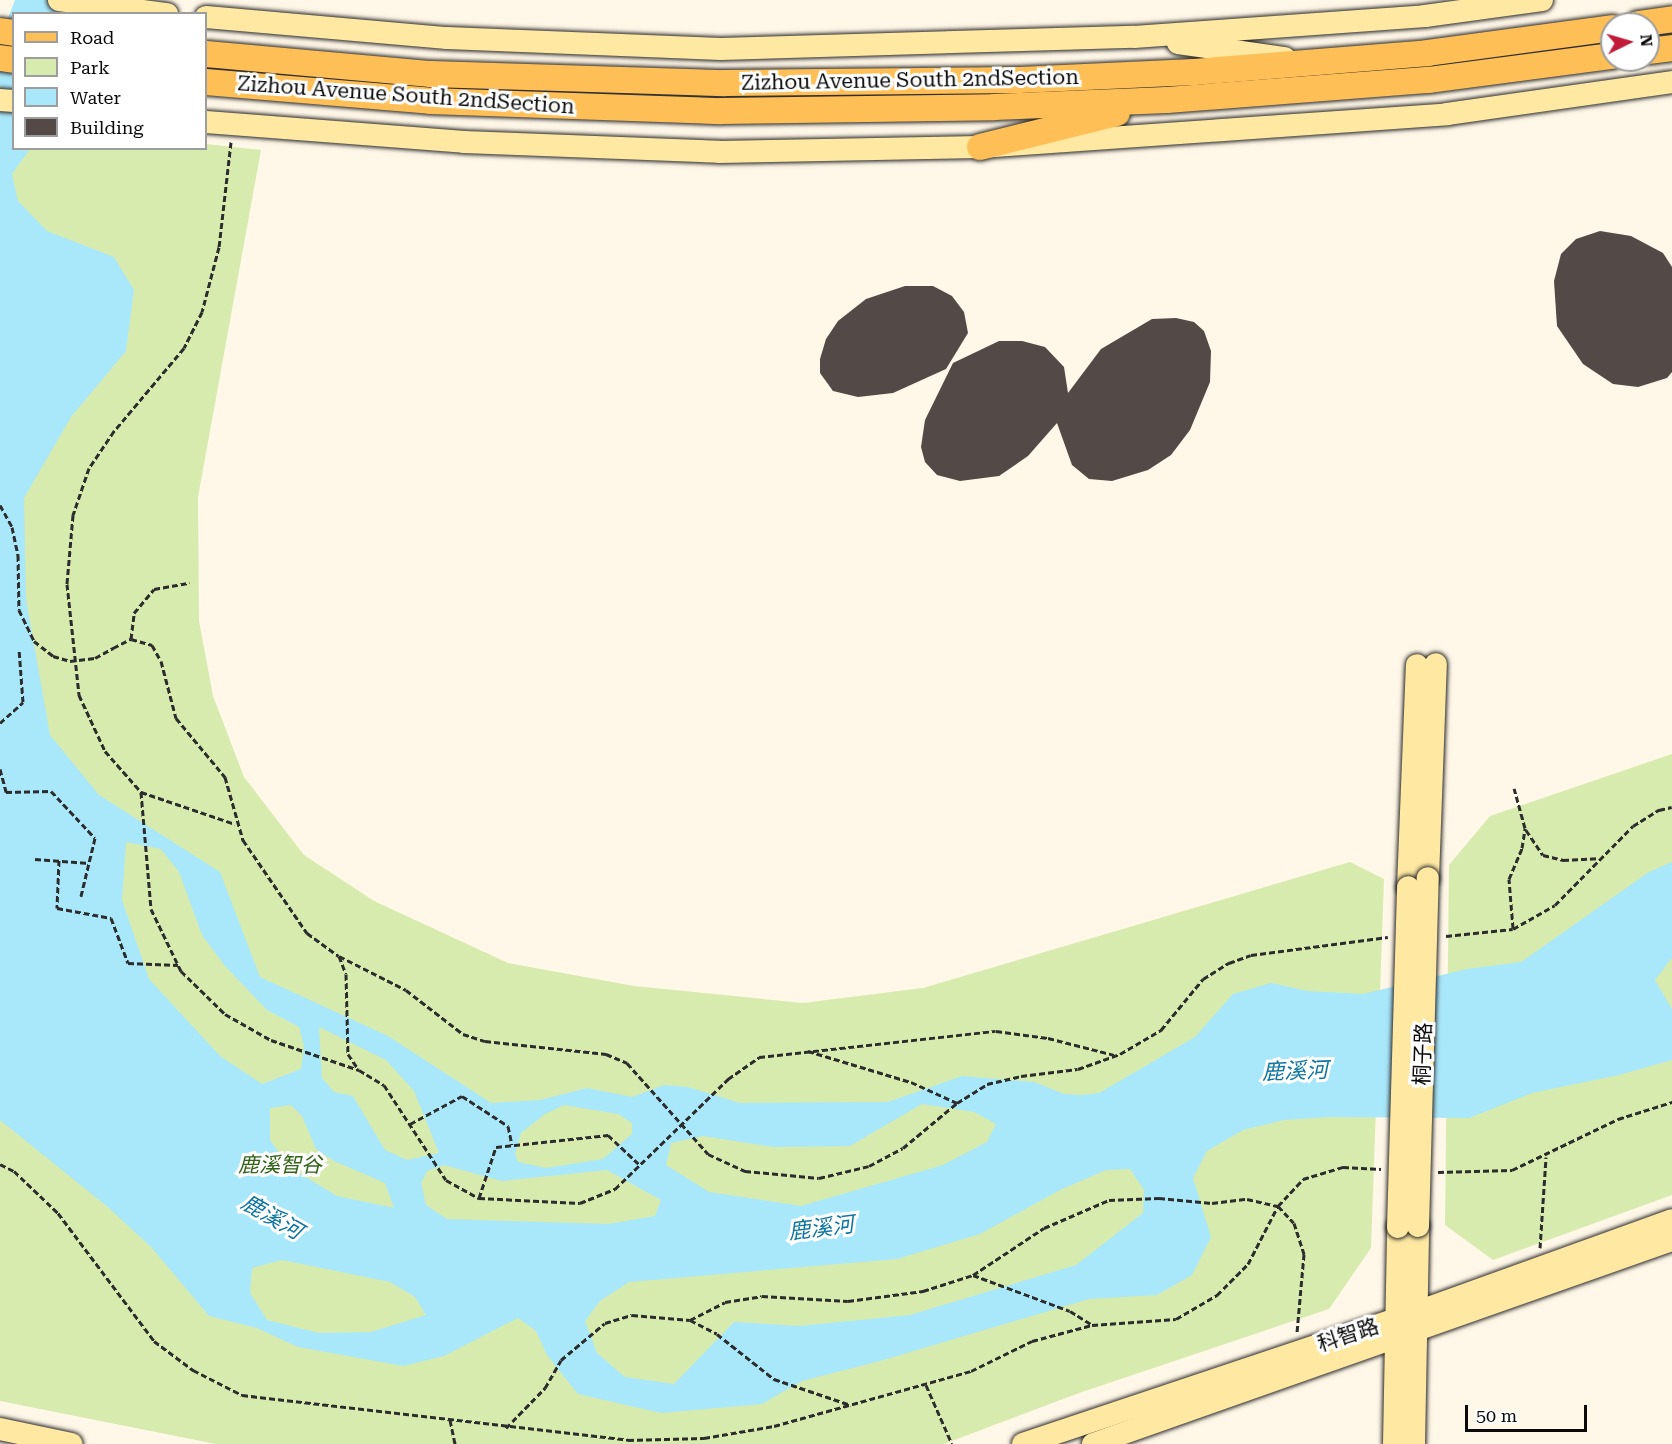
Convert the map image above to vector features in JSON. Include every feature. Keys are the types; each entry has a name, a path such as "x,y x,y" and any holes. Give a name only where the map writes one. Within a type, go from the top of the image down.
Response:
{"main road":[{"path":"59,0 153,12"},
{"path":"207,17 447,38 721,49 1134,37 1425,16 1542,0"},
{"name":"Zizhou Avenue South 2ndSection","path":"207,54 431,74 725,83 1019,80 1316,63 1442,52 1600,30"},
{"path":"1134,37 1316,63"},
{"name":"Zizhou Avenue South 2ndSection","path":"207,82 430,101 721,111 1167,100 1429,80 1600,58"},
{"path":"207,122 464,142 719,152 980,147 1447,114 1672,82"},
{"path":"980,147 1167,100"},
{"name":"桐子路","path":"1408,1226 1428,878 1427,664 1408,887 1407,1324 1414,1444"},
{"name":"科智路","path":"1093,1444 1407,1324 1539,1268 1672,1220"},
{"name":"科智路","path":"1023,1444 1296,1352 1407,1324 1672,1240"},
{"name":"桐子路","path":"1394,1444 1407,1324"},
{"path":"0,1429 71,1444"}],"path":[{"path":"233,125 219,247 202,312 184,348 114,431 88,468 73,514 67,584 79,695 105,751 141,792 236,825"},
{"path":"0,505 12,527 18,555 19,610 34,641 53,656 70,661 96,658 131,639 152,645 161,662 176,718 225,777 236,825 307,933 339,956 406,990 463,1034 484,1041 606,1054 627,1063 708,1154 745,1171 819,1178 869,1166 903,1148 957,1103 987,1084 1021,1076 1078,1069 1115,1056 1161,1030 1203,979 1229,963 1251,955 1396,936"},
{"path":"131,639 134,613 154,589 189,583"},
{"path":"0,723 23,702 19,649"},
{"path":"0,769 6,792 51,791 95,838 81,896"},
{"path":"1515,788 1525,828 1543,855 1563,860 1599,858"},
{"path":"141,792 151,909 178,965 225,1014 271,1040 359,1070 384,1085 446,1180 479,1198 580,1203 615,1189 641,1166 680,1122 728,1079 759,1057 996,1031 1048,1038 1115,1056"},
{"path":"1440,936 1513,929 1555,905 1633,826 1659,810 1672,807"},
{"path":"1513,929 1509,879 1522,848 1525,828"},
{"path":"35,859 89,863"},
{"path":"59,861 57,908 111,918 128,963 178,965"},
{"path":"339,956 346,974 348,1054 359,1070"},
{"path":"806,1051 911,1082 957,1103"},
{"path":"410,1124 462,1096 508,1126 513,1145"},
{"path":"1435,1172 1512,1170 1546,1157 1618,1119 1672,1102"},
{"path":"479,1198 496,1147 608,1135 641,1166"},
{"path":"1539,1268 1546,1157"},
{"path":"0,1164 14,1171 58,1213 154,1341 193,1370 242,1395 506,1428 628,1440 704,1438 774,1426 971,1371 1032,1341 1092,1325 1176,1319 1216,1295 1248,1264 1278,1206 1304,1179 1343,1167 1389,1169"},
{"path":"690,1320 725,1302 753,1298 889,1298 973,1275 1044,1228 1082,1209 1109,1200 1212,1203 1247,1199 1278,1206 1294,1223 1304,1254 1296,1352"},
{"path":"973,1275 1070,1311 1092,1325"},
{"path":"506,1428 545,1388 561,1360 605,1323 632,1315 690,1320 717,1334 774,1379 809,1393 853,1405"},
{"path":"926,1385 952,1444"},
{"path":"450,1420 455,1444"}],"green space":[{"name":"鹿溪智谷","path":"0,120 12,144 12,150 207,150 207,144 261,150 198,497 199,621 213,696 244,777 304,855 374,901 508,963 634,986 803,1003 923,988 1350,862 1384,879 1371,1248 1329,1309 1079,1393 944,1444 216,1444 0,1401"},
{"path":"1672,754 1672,1195 1493,1260 1445,1225 1449,865 1490,816"}],"water":[{"name":"鹿溪河","path":"15,0 108,0 102,12 12,12 12,150 29,150 12,174 18,201 47,231 114,257 134,290 126,351 71,417 24,498 26,599 50,735 99,795 220,872 260,977 388,1036 491,1103 540,1100 587,1088 632,1097 664,1085 688,1087 740,1103 888,1102 962,1076 1034,1082 1064,1094 1099,1093 1195,1037 1233,994 1271,983 1308,991 1363,994 1467,969 1521,962 1649,872 1672,862 1672,958 1655,980 1672,1009 1672,1060 1619,1075 1532,1093 1469,1118 1329,1117 1284,1120 1243,1130 1207,1151 1193,1178 1211,1237 1192,1275 1157,1295 1089,1299 880,1361 802,1381 762,1404 661,1413 578,1394 547,1355 536,1331 518,1318 444,1356 403,1366 298,1347 257,1328 209,1316 152,1248 109,1208 0,1120 0,39","holes":["126,842 161,849 179,872 202,935 225,966 267,1010 299,1027 304,1046 301,1069 262,1084 220,1056 149,979 122,900","319,1027 386,1060 414,1091 439,1153 407,1160 385,1150 353,1096 334,1092 322,1078","922,1104 974,1112 996,1124 987,1142 943,1165 801,1206 709,1192 666,1165 671,1143 703,1136 774,1147 850,1146","291,1105 302,1116 316,1149 334,1161 385,1183 394,1208 337,1196 289,1167 270,1140 270,1108","564,1105 618,1114 632,1123 632,1134 603,1159 546,1168 518,1162 515,1154 521,1133 545,1114","444,1165 502,1181 607,1170 661,1200 655,1216 608,1224 447,1219 426,1205 421,1183 427,1171","1130,1169 1144,1190 1143,1213 1076,1265 910,1315 799,1326 734,1322 674,1384 625,1377 597,1353 585,1321 600,1301 629,1282 897,1259 980,1234 1060,1190 1106,1170","282,1260 390,1282 415,1297 426,1315 371,1332 319,1333 267,1320 250,1293 252,1268"]}],"building":[{"path":"1600,231 1631,236 1663,253 1672,267 1672,372 1667,378 1638,387 1613,384 1583,364 1557,326 1554,281 1561,254 1576,239"},
{"path":"905,286 933,286 952,296 964,312 968,333 946,369 893,393 858,397 833,391 820,373 820,359 826,339 838,321 866,299"},
{"path":"1176,318 1194,322 1204,331 1211,351 1210,382 1190,430 1171,455 1148,470 1112,481 1089,479 1072,465 1057,423 1028,456 999,476 960,481 937,475 925,462 921,447 925,420 953,363 999,341 1022,341 1045,347 1064,367 1068,393 1101,349 1152,319"}]}
